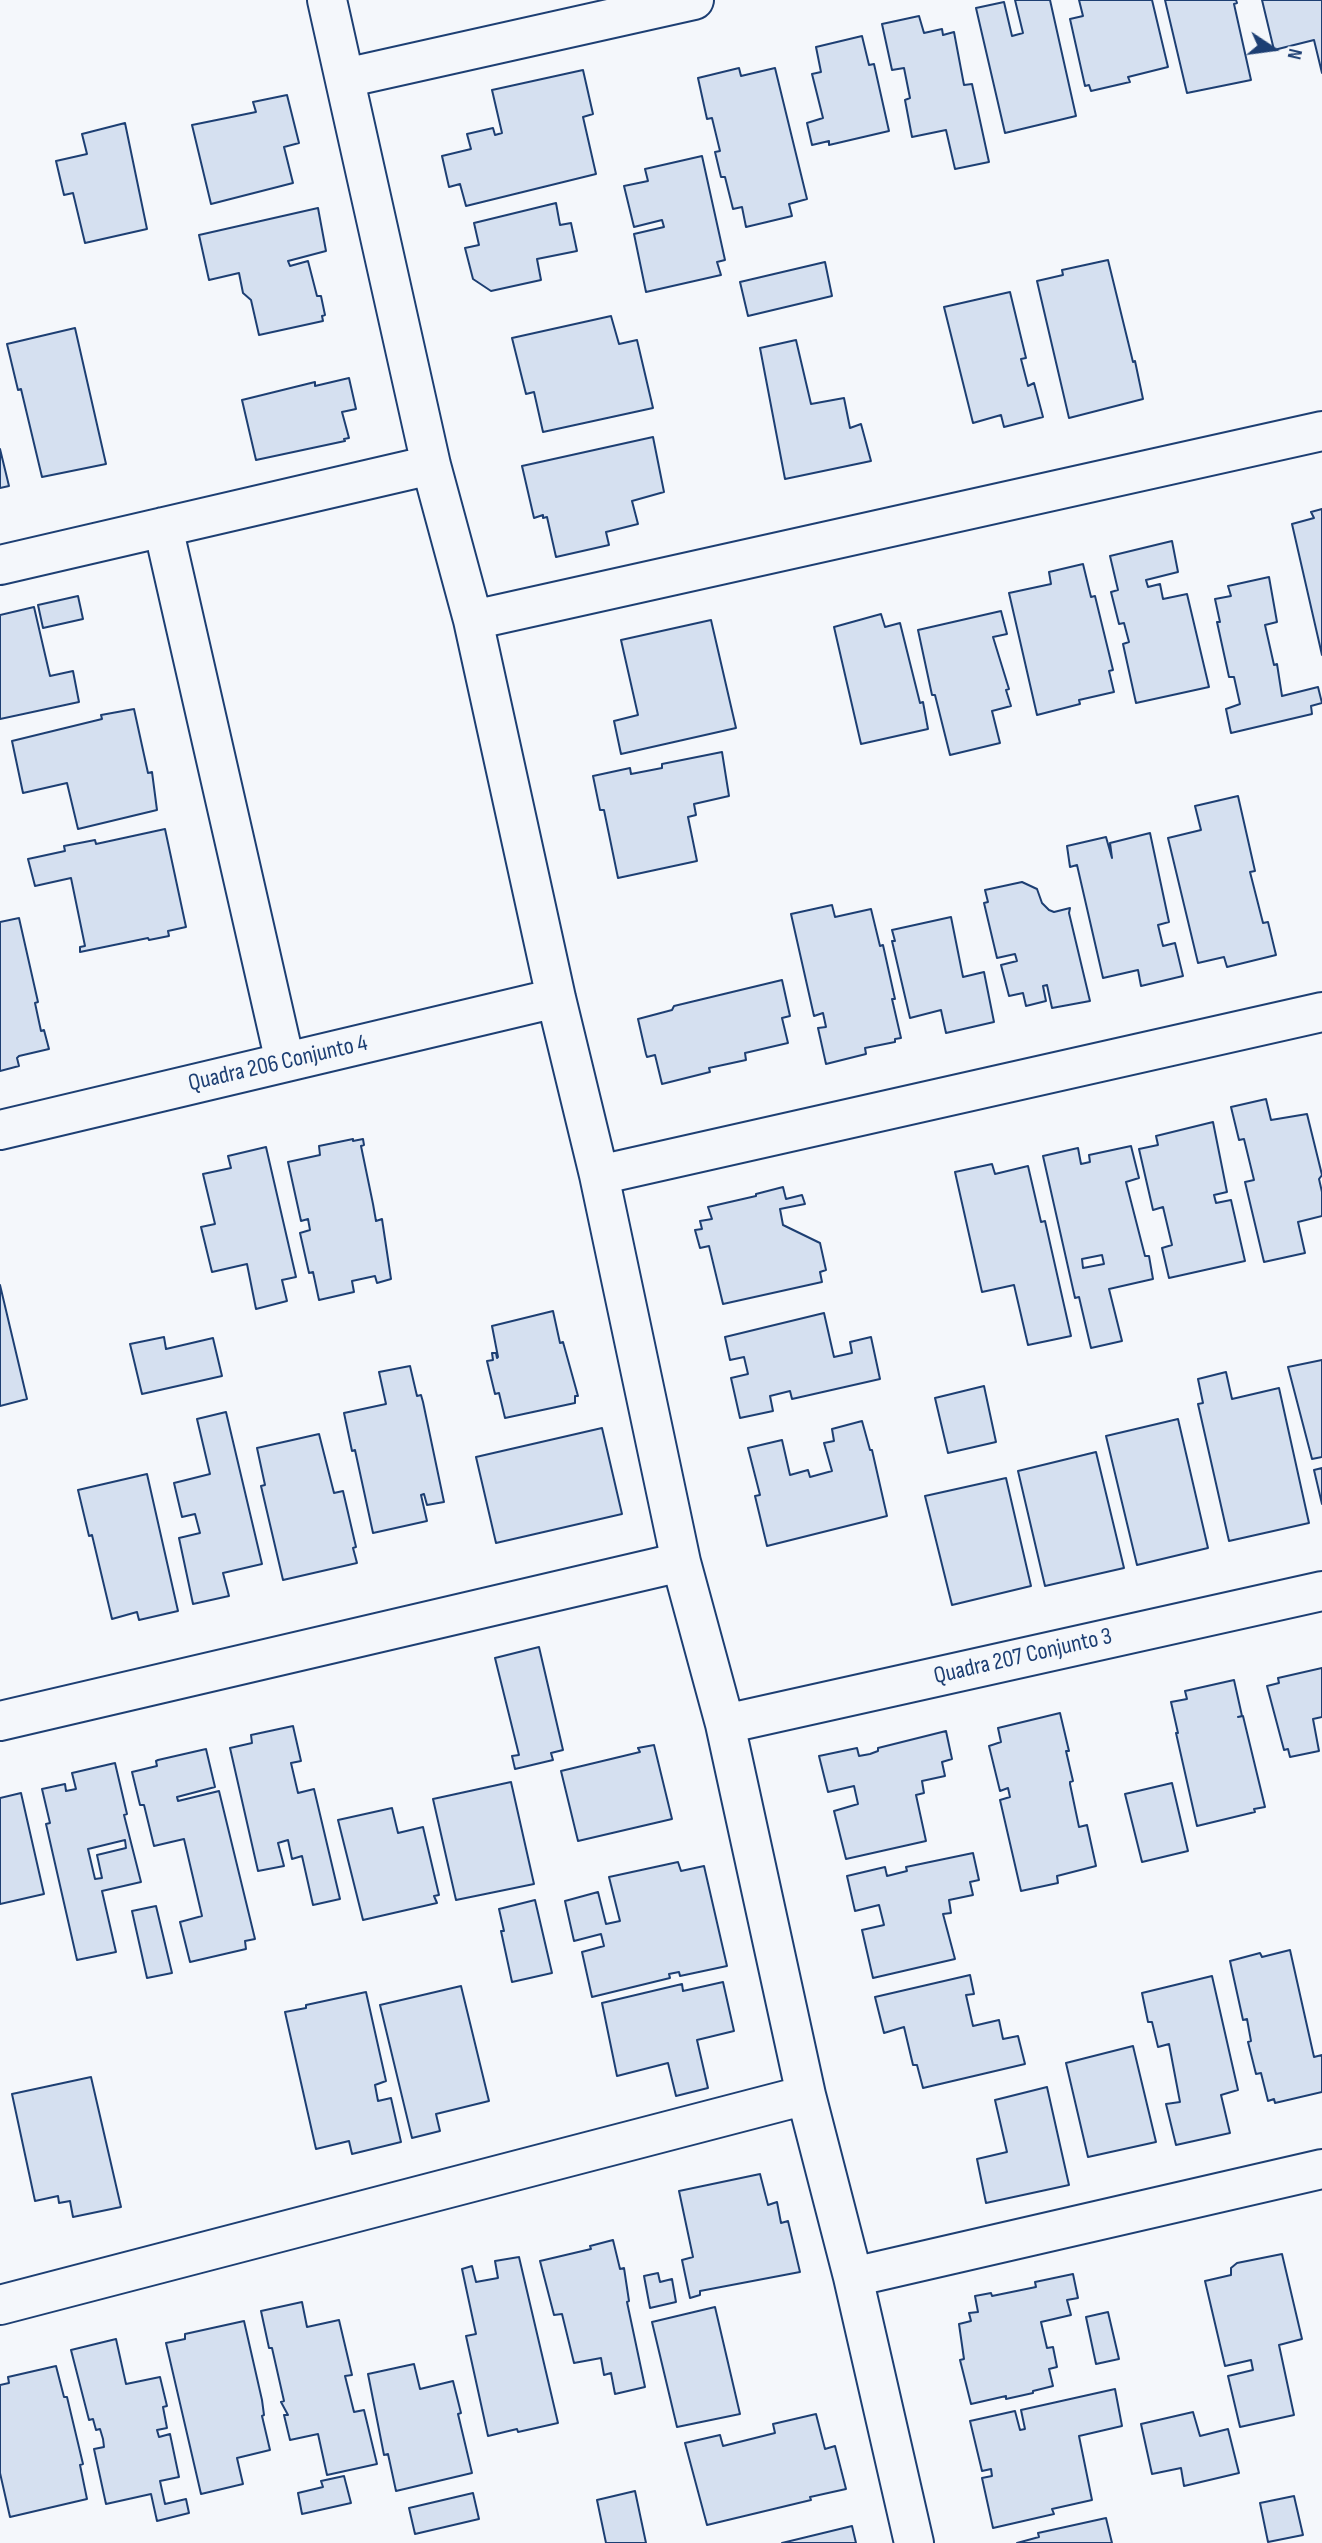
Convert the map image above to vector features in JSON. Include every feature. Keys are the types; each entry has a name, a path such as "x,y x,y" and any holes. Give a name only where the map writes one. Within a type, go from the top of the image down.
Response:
{"street":[{"path":"327,0 431,465 473,620 556,999 599,1175 681,1562 725,1724 806,2095 853,2277 914,2543"},
{"path":"345,78 694,0"},
{"path":"473,620 1322,431"},
{"path":"0,565 431,465"},
{"path":"163,527 285,1062"},
{"name":"Quadra 206 Conjunto 4","path":"0,1130 556,999"},
{"path":"599,1175 1322,1012"},
{"path":"0,1721 681,1562"},
{"name":"Quadra 207 Conjunto 3","path":"725,1724 1322,1591"},
{"path":"0,2305 806,2095"},
{"path":"853,2277 1322,2169"}],"building":[{"path":"1015,0 1050,0 1076,116 1005,133 976,8 1004,2 1012,36 1023,33"},
{"path":"1079,0 1152,0 1168,67 1128,77 1130,82 1091,91 1089,85 1085,86 1070,19 1083,16"},
{"path":"1165,0 1236,0 1237,3 1234,4 1251,80 1187,93"},
{"path":"1262,0 1322,0 1322,73 1314,40 1274,50"},
{"path":"919,16 924,33 942,29 943,35 954,32 964,85 972,84 989,162 955,169 946,130 912,137 905,100 910,98 904,68 892,70 882,24"},
{"path":"862,36 869,65 874,64 889,131 829,145 829,141 812,145 807,123 823,118 812,74 821,72 816,47"},
{"path":"739,68 741,76 775,68 807,199 789,204 792,216 746,227 742,207 733,209 725,177 721,177 715,152 720,151 712,118 707,119 698,78"},
{"path":"583,70 593,114 583,117 596,174 466,206 460,184 449,187 442,156 471,149 467,134 493,128 495,135 502,133 492,90"},
{"path":"287,95 299,143 284,147 293,183 211,204 192,125 256,112 253,102"},
{"path":"125,123 147,229 85,243 73,193 64,195 56,161 87,154 82,134"},
{"path":"702,156 725,260 717,262 721,275 646,292 634,234 664,227 662,220 634,227 624,186 648,181 645,169"},
{"path":"556,203 560,225 571,223 577,251 537,259 541,280 491,291 473,279 465,248 479,245 474,223"},
{"path":"318,208 326,251 288,261 290,266 308,261 317,296 321,296 325,315 322,316 323,321 259,335 251,300 243,293 239,273 209,280 199,235"},
{"path":"1108,260 1143,399 1069,418 1037,281 1063,275 1062,270"},
{"path":"825,262 832,296 748,316 740,282"},
{"path":"1010,292 1026,358 1021,359 1028,386 1034,383 1043,417 1004,427 1001,415 973,423 944,307"},
{"path":"611,316 619,344 637,340 653,408 543,432 534,392 526,394 512,338"},
{"path":"75,328 106,464 42,477 7,344"},
{"path":"796,340 811,404 844,398 850,428 861,424 871,461 785,479 760,348"},
{"path":"349,378 356,409 342,412 349,438 256,460 242,400 315,382 315,386"},
{"path":"653,437 664,492 632,501 638,524 606,532 609,545 556,557 547,517 543,518 543,515 534,518 522,466"},
{"path":"0,449 9,486 0,488"},
{"path":"1322,509 1322,655 1292,524 1314,518 1311,512"},
{"path":"1172,541 1178,572 1146,580 1148,587 1160,584 1163,599 1187,594 1209,687 1136,703 1123,644 1129,642 1124,623 1119,624 1111,592 1118,590 1110,556"},
{"path":"1083,564 1091,597 1095,596 1113,670 1109,671 1114,692 1079,700 1080,704 1037,715 1009,593 1051,584 1049,572"},
{"path":"1269,577 1277,622 1265,625 1274,665 1277,664 1282,696 1318,687 1322,703 1311,706 1312,714 1231,733 1226,709 1240,704 1234,677 1229,677 1215,599 1231,596 1228,586"},
{"path":"78,596 83,619 43,628 38,605"},
{"path":"34,607 50,676 73,671 79,702 0,719 0,615"},
{"path":"1001,611 1007,634 993,637 1009,689 1006,690 1011,706 992,711 1000,743 950,755 935,695 932,695 918,630"},
{"path":"881,614 885,627 900,623 928,729 861,744 834,627"},
{"path":"711,620 736,728 621,754 614,721 638,715 621,640"},
{"path":"134,709 148,773 152,772 157,810 78,829 67,783 23,793 12,741 102,719 101,715"},
{"path":"722,752 729,796 694,804 696,815 688,817 697,861 618,878 604,810 600,810 593,776 630,768 631,774 662,768 662,764"},
{"path":"1238,796 1255,871 1250,872 1263,923 1268,922 1276,955 1227,967 1224,957 1198,963 1168,838 1201,830 1195,806"},
{"path":"165,829 186,927 168,931 169,936 80,952 80,947 85,946 71,878 35,886 28,859 65,851 64,846 95,840 96,844"},
{"path":"1150,833 1169,922 1158,925 1163,946 1175,943 1183,976 1141,986 1138,970 1103,978 1077,865 1070,867 1067,846 1106,837 1112,858 1110,843"},
{"path":"1022,882 1037,889 1042,903 1049,910 1054,912 1070,908 1090,1001 1052,1008 1047,985 1043,986 1046,1001 1026,1006 1023,993 1009,996 1001,965 1017,961 1015,954 997,958 984,903 988,902 985,890"},
{"path":"832,905 835,917 871,909 880,946 883,945 901,1038 895,1039 895,1042 865,1048 866,1054 826,1064 818,1028 826,1027 823,1013 814,1016 791,914"},
{"path":"951,917 963,977 984,972 994,1022 946,1033 941,1010 910,1018 892,941 895,941 892,930"},
{"path":"19,918 38,1002 35,1003 41,1031 44,1030 49,1049 19,1056 19,1066 0,1071 0,922"},
{"path":"782,980 790,1016 782,1018 788,1043 745,1053 746,1060 709,1068 710,1072 662,1084 655,1055 647,1057 638,1019 672,1010 674,1006"},
{"path":"1266,1099 1271,1120 1307,1114 1322,1175 1319,1179 1322,1216 1298,1222 1305,1253 1264,1262 1245,1182 1254,1180 1244,1139 1239,1140 1231,1107"},
{"path":"1213,1122 1227,1192 1214,1195 1216,1203 1231,1200 1245,1261 1169,1278 1162,1248 1172,1245 1163,1207 1153,1210 1139,1149 1158,1145 1156,1136"},
{"path":"363,1139 364,1145 361,1146 376,1221 382,1219 391,1279 377,1283 375,1276 352,1281 354,1292 319,1300 313,1272 309,1273 300,1233 310,1230 308,1219 301,1221 288,1162 320,1155 319,1146"},
{"path":"1131,1146 1139,1178 1126,1182 1145,1256 1149,1256 1153,1279 1109,1289 1122,1341 1091,1348 1079,1297 1075,1298 1043,1156 1078,1148 1081,1164 1090,1162 1089,1155","holes":["1102,1255 1104,1264 1083,1268 1082,1259"]},
{"path":"266,1147 296,1277 282,1280 287,1301 256,1309 247,1264 212,1272 201,1227 215,1224 203,1174 231,1168 228,1156"},
{"path":"992,1164 995,1174 1028,1166 1041,1222 1045,1221 1071,1336 1028,1345 1014,1285 982,1292 955,1172"},
{"path":"783,1187 786,1199 802,1195 805,1204 780,1209 783,1225 820,1243 826,1270 820,1272 822,1282 723,1304 709,1246 700,1248 695,1230 702,1229 700,1221 712,1219 708,1207"},
{"path":"0,1285 27,1399 0,1406"},
{"path":"553,1311 560,1343 563,1342 578,1396 575,1396 575,1403 505,1418 499,1393 495,1394 487,1361 493,1360 492,1353 496,1353 498,1357 492,1326"},
{"path":"824,1313 834,1357 852,1353 850,1342 871,1337 880,1379 792,1399 790,1391 770,1396 773,1411 740,1418 731,1378 748,1374 744,1357 730,1360 725,1337"},
{"path":"164,1337 166,1349 213,1338 222,1376 142,1394 130,1344"},
{"path":"1322,1360 1322,1457 1312,1459 1288,1367"},
{"path":"410,1366 417,1396 421,1395 423,1402 444,1502 427,1505 424,1494 421,1495 427,1521 373,1533 344,1413 386,1404 379,1372"},
{"path":"1226,1372 1232,1399 1279,1388 1309,1523 1229,1541 1198,1404 1203,1403 1198,1379"},
{"path":"984,1386 996,1442 948,1453 935,1398"},
{"path":"226,1412 262,1564 223,1573 229,1596 193,1604 179,1538 200,1533 195,1514 182,1517 174,1483 210,1474 197,1419"},
{"path":"1178,1419 1208,1548 1137,1565 1106,1436"},
{"path":"862,1421 872,1450 887,1516 767,1546 755,1496 760,1495 748,1448 782,1440 790,1475 808,1470 810,1477 832,1471 824,1443 834,1441 832,1429"},
{"path":"602,1428 622,1514 496,1543 476,1457"},
{"path":"319,1434 334,1493 343,1491 357,1563 283,1580 261,1486 265,1485 257,1448"},
{"path":"1096,1452 1124,1568 1045,1586 1018,1471"},
{"path":"1322,1468 1322,1504 1314,1470"},
{"path":"147,1474 178,1611 139,1620 137,1612 112,1619 78,1490"},
{"path":"1006,1478 1031,1586 952,1605 925,1496"},
{"path":"539,1647 563,1750 551,1753 553,1760 515,1769 512,1756 519,1755 495,1658"},
{"path":"1322,1668 1322,1717 1313,1719 1319,1751 1290,1757 1288,1749 1284,1750 1267,1686 1279,1683 1278,1678"},
{"path":"1234,1680 1242,1716 1238,1717 1243,1716 1265,1807 1254,1809 1255,1812 1197,1826 1171,1702 1187,1699 1185,1691"},
{"path":"1060,1713 1069,1751 1066,1751 1073,1781 1070,1784 1079,1827 1087,1825 1096,1866 1057,1876 1058,1883 1021,1891 1000,1800 1010,1797 1008,1788 1000,1791 989,1746 1001,1742 998,1728"},
{"path":"293,1726 301,1761 291,1763 298,1793 314,1789 340,1899 313,1905 302,1856 292,1859 288,1840 278,1843 284,1866 258,1871 230,1748 252,1743 251,1735"},
{"path":"946,1731 952,1759 942,1762 945,1776 922,1781 924,1793 916,1795 926,1841 846,1859 834,1811 858,1804 854,1786 828,1792 819,1756 857,1748 859,1756 870,1754 878,1751 878,1748"},
{"path":"654,1745 672,1819 578,1841 561,1771 640,1752 638,1748"},
{"path":"206,1749 215,1787 177,1797 178,1801 219,1791 255,1939 245,1941 246,1949 190,1962 180,1922 202,1916 184,1839 154,1846 132,1772 157,1766 158,1760"},
{"path":"115,1763 127,1814 124,1815 141,1882 102,1891 116,1952 77,1960 46,1824 50,1823 42,1789 65,1784 66,1791 76,1789 72,1773","holes":["125,1840 126,1848 97,1855 102,1878 95,1879 88,1849"]},
{"path":"511,1782 534,1884 456,1900 433,1799"},
{"path":"1172,1783 1188,1851 1142,1862 1125,1794"},
{"path":"21,1793 44,1894 0,1904 0,1798"},
{"path":"392,1808 398,1833 423,1827 439,1895 434,1896 437,1903 363,1920 338,1820"},
{"path":"973,1853 979,1880 970,1882 973,1895 949,1900 951,1913 943,1914 955,1959 873,1978 862,1930 884,1925 879,1905 855,1911 847,1876 885,1867 887,1876 907,1871 906,1867"},
{"path":"678,1862 681,1871 704,1866 727,1966 680,1976 679,1972 669,1974 670,1978 592,1997 582,1952 604,1946 601,1934 574,1941 565,1901 598,1892 606,1924 620,1921 609,1877"},
{"path":"535,1900 552,1973 512,1982 499,1909"},
{"path":"156,1906 172,1973 147,1978 132,1911"},
{"path":"1290,1950 1314,2057 1322,2055 1322,2092 1275,2103 1274,2099 1268,2101 1261,2073 1256,2074 1248,2042 1251,2041 1247,2019 1243,2020 1230,1961 1260,1953 1262,1957"},
{"path":"970,1975 974,1994 966,1995 973,2026 999,2020 1003,2039 1018,2036 1025,2064 923,2088 917,2065 913,2065 904,2027 884,2033 875,1997"},
{"path":"1212,1976 1238,2090 1221,2095 1230,2133 1176,2145 1166,2104 1180,2102 1169,2044 1158,2047 1152,2022 1148,2022 1142,1993"},
{"path":"723,1982 734,2031 697,2040 708,2088 676,2096 668,2063 617,2076 602,2003 682,1984 683,1991"},
{"path":"461,1986 489,2101 436,2114 440,2131 412,2138 380,2005"},
{"path":"366,1992 386,2081 375,2085 378,2101 391,2098 401,2142 352,2154 349,2141 316,2149 285,2012"},
{"path":"1133,2046 1156,2142 1088,2157 1066,2063"},
{"path":"91,2077 121,2207 73,2217 70,2201 59,2203 58,2196 35,2201 12,2094"},
{"path":"1047,2087 1069,2185 986,2203 977,2159 1007,2152 995,2100"},
{"path":"760,2174 768,2205 777,2202 781,2223 788,2221 800,2272 700,2291 700,2295 690,2298 682,2260 693,2257 679,2191"},
{"path":"613,2240 620,2269 624,2268 627,2302 645,2387 615,2394 611,2373 604,2375 601,2358 574,2363 562,2314 554,2315 540,2261 591,2249 590,2246"},
{"path":"1282,2254 1302,2339 1279,2345 1294,2415 1240,2427 1228,2376 1253,2370 1251,2360 1225,2366 1205,2281 1231,2275 1231,2268 1237,2263"},
{"path":"519,2257 558,2423 488,2436 466,2336 476,2334 462,2269 472,2266 476,2282 498,2278 495,2261"},
{"path":"658,2273 660,2282 672,2279 676,2302 650,2308 644,2276"},
{"path":"1073,2274 1078,2298 1067,2300 1071,2315 1041,2322 1047,2348 1053,2347 1057,2367 1049,2369 1053,2386 1006,2399 1006,2396 971,2404 960,2360 964,2359 959,2324 971,2321 969,2313 978,2312 975,2296 991,2293 992,2296 1036,2287 1035,2282"},
{"path":"302,2302 307,2327 339,2320 352,2375 345,2376 354,2412 364,2410 377,2464 327,2475 318,2434 290,2440 284,2415 288,2415 281,2402 284,2401 261,2311"},
{"path":"715,2307 740,2414 677,2427 652,2322"},
{"path":"1108,2312 1119,2359 1096,2364 1086,2317"},
{"path":"244,2321 270,2450 237,2458 243,2484 201,2494 166,2343 185,2339 185,2334"},
{"path":"116,2339 126,2384 160,2377 167,2406 163,2407 167,2428 157,2430 159,2437 170,2434 179,2477 160,2481 165,2504 186,2499 189,2513 157,2521 151,2494 106,2504 94,2449 104,2447 103,2439 100,2429 96,2430 93,2419 89,2420 71,2350"},
{"path":"414,2364 420,2389 453,2381 472,2473 396,2491 388,2454 384,2455 368,2374"},
{"path":"56,2366 64,2397 67,2397 83,2464 80,2465 87,2499 10,2517 0,2473 0,2385 9,2383 8,2377"},
{"path":"1115,2389 1122,2426 1079,2436 1092,2500 1052,2509 1054,2514 993,2528 982,2478 992,2476 991,2469 982,2471 970,2421 1015,2411 1020,2430 1025,2429 1021,2410"},
{"path":"1193,2412 1200,2436 1228,2429 1239,2473 1184,2486 1181,2468 1152,2474 1141,2424"},
{"path":"816,2414 825,2449 835,2446 846,2489 707,2525 685,2443 720,2435 723,2446 775,2433 773,2424"},
{"path":"344,2476 351,2503 302,2514 298,2493 323,2487 321,2481"},
{"path":"635,2491 646,2543 606,2543 597,2500"},
{"path":"473,2493 479,2519 415,2534 409,2508"},
{"path":"1294,2496 1303,2535 1268,2542 1260,2503"},
{"path":"1106,2518 1112,2543 1017,2543 1039,2537 1038,2533"},
{"path":"852,2526 856,2543 782,2543"}]}
